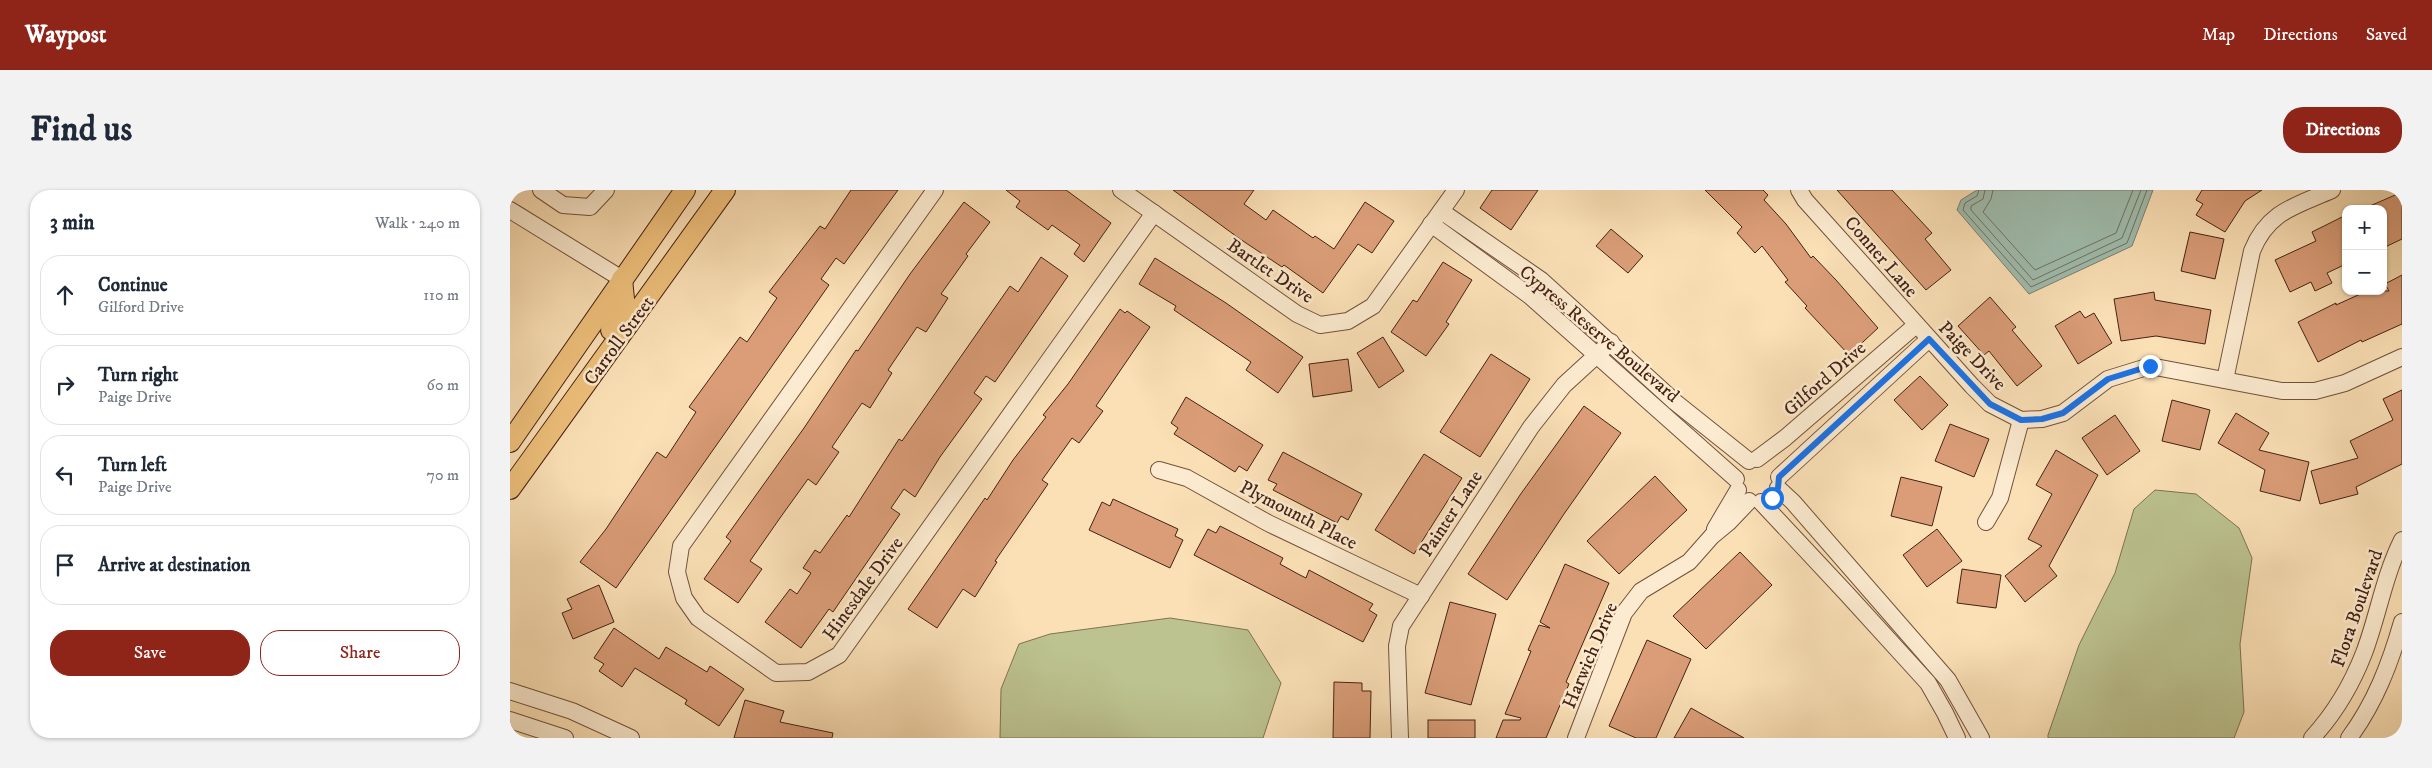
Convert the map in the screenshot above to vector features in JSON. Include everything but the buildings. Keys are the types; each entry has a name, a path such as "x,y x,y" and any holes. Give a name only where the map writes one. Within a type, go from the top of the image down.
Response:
{"main road":[{"name":"Carroll Street","path":"510,442 685,190"},
{"name":"Carroll Street","path":"514,484 725,190"},
{"path":"514,484 522,457 625,309 622,279"}],"street":[{"path":"541,190 563,205 590,207 606,190"},
{"name":"Hinesdale Drive","path":"935,190 681,546 677,572 684,598 698,618 776,673 808,672 839,655 1154,213"},
{"name":"Bartlet Drive","path":"1121,190 1297,314 1320,325 1348,321 1373,306 1456,190"},
{"name":"Conner Lane","path":"1800,190 1805,200 1916,325"},
{"path":"2225,380 2252,251 2257,239 2265,226 2280,214 2332,190"},
{"path":"510,210 622,279"},
{"name":"Cypress Reserve Boulevard","path":"1436,218 1542,280 1675,402 1753,460"},
{"name":"Cypress Reserve Boulevard","path":"1436,218 1597,354 1746,493 1928,683 1946,713 1957,738"},
{"name":"Paige Drive","path":"1916,325 1990,404 2021,420"},
{"name":"Gilford Drive","path":"1753,460 1785,438 1916,325"},
{"path":"1929,339 1779,483 1772,498 1746,493 1738,472 1753,460 1767,461 1775,468 1779,483 1948,680 1981,738"},
{"name":"Painter Lane","path":"1400,738 1397,646 1402,626 1531,427 1564,386 1611,342"},
{"path":"1986,522 2000,498 2021,420 2042,419 2063,413 2108,379 2150,366 2282,391 2315,391 2345,383 2402,357"},
{"name":"Plymounth Place","path":"1159,470 1187,478 1268,523 1421,596"},
{"name":"Harwich Drive","path":"1576,738 1624,613 1642,591 1689,562 1712,536 1722,516 1746,493"},
{"name":"Flora Boulevard","path":"2312,738 2335,709 2352,680 2365,651 2380,597 2402,540"},
{"path":"1881,632 1896,621"},
{"path":"2349,738 2382,682 2392,657 2402,622"},
{"path":"510,691 572,711 631,738"},
{"path":"510,720 565,738"}],"green space":[{"path":"2155,490 2196,494 2239,528 2252,558 2240,644 2244,712 2234,738 2048,738 2079,645 2115,573 2134,509"},
{"path":"1170,618 1248,630 1281,683 1263,738 1000,738 1001,689 1019,644 1050,634"}],"water":[{"path":"1977,190 2153,190 2132,246 2029,294 1957,210 1961,200"}],"route":[{"path":"1772,498 1778,488 1779,477 1929,339 1990,404 2021,420 2042,419 2063,413 2108,379 2150,366"}]}
